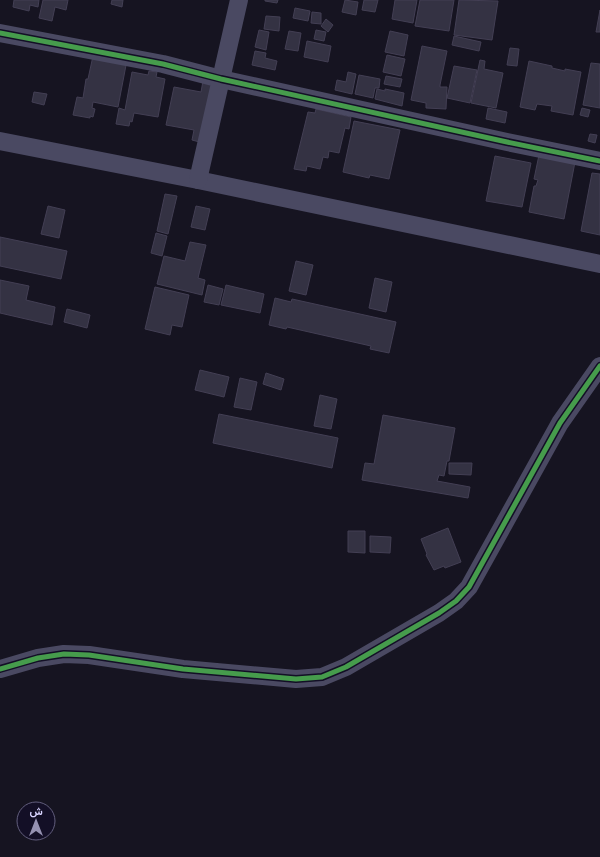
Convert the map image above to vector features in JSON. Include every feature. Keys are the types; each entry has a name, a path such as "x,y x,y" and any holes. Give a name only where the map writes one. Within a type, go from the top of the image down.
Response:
{"street":[{"path":"198,180 239,0"},
{"path":"0,33 163,64 221,79 600,161"},
{"path":"0,141 198,180 600,264"},
{"path":"0,669 38,658 64,654 89,655 183,669 296,679 322,677 346,667 439,613 456,601 469,587 560,423 600,366"}],"building":[{"path":"14,0 39,0 38,7 30,5 29,11 13,7"},
{"path":"43,0 68,0 66,10 55,7 52,21 39,18"},
{"path":"112,0 123,0 122,7 111,4"},
{"path":"265,0 278,0 277,3"},
{"path":"345,0 358,2 356,15 342,12"},
{"path":"364,0 378,0 375,12 362,10"},
{"path":"395,0 417,0 413,23 392,19"},
{"path":"420,0 454,0 449,31 415,26"},
{"path":"459,0 498,1 492,40 454,35"},
{"path":"295,8 310,11 308,21 293,18"},
{"path":"600,10 600,32 596,32"},
{"path":"312,12 321,13 321,24 311,23"},
{"path":"266,16 280,17 279,31 264,29"},
{"path":"326,19 333,25 328,32 321,26"},
{"path":"259,30 269,32 266,50 255,47"},
{"path":"316,30 326,32 324,41 314,39"},
{"path":"289,31 301,33 298,51 285,49"},
{"path":"390,31 408,35 404,56 385,52"},
{"path":"454,36 481,42 479,51 452,45"},
{"path":"307,41 331,46 328,62 304,57"},
{"path":"422,46 447,51 440,85 440,87 447,87 446,109 426,108 426,103 411,100"},
{"path":"510,48 519,49 517,66 507,65"},
{"path":"255,51 266,53 265,58 277,61 275,70 252,65"},
{"path":"387,55 405,59 401,76 383,72"},
{"path":"93,56 127,60 118,107 93,102 92,108 95,109 93,117 90,116 90,118 73,115 77,97 83,98 86,79 88,79"},
{"path":"480,60 485,61 484,69 503,73 496,108 471,103"},
{"path":"529,61 552,66 552,68 565,71 565,69 581,72 573,115 551,111 552,106 537,104 535,110 520,107"},
{"path":"591,63 600,64 600,108 583,105"},
{"path":"454,66 477,70 470,103 447,98"},
{"path":"149,71 157,72 156,77 165,79 158,117 134,113 132,122 130,121 129,126 116,124 119,108 125,110 132,72 148,75"},
{"path":"348,72 356,74 352,94 335,90 337,80 346,82"},
{"path":"359,75 380,79 379,88 375,88 373,98 355,94"},
{"path":"386,76 402,79 400,87 384,84"},
{"path":"203,81 215,84 203,143 192,140 194,130 166,125 174,87 201,92"},
{"path":"377,89 404,93 402,106 375,99"},
{"path":"34,92 47,94 44,105 32,102"},
{"path":"488,108 507,112 505,123 486,119"},
{"path":"582,108 590,110 588,117 580,115"},
{"path":"316,109 351,117 349,129 345,128 339,153 329,151 328,158 323,157 320,169 307,166 306,171 294,169 308,112 315,113"},
{"path":"354,121 400,130 389,179 370,175 369,178 343,172"},
{"path":"590,134 597,135 595,143 588,141"},
{"path":"539,155 575,162 564,219 529,212 534,186 536,186 538,180 534,179"},
{"path":"495,156 531,163 522,207 486,201"},
{"path":"592,173 600,174 600,235 581,231"},
{"path":"165,194 177,196 168,234 157,231"},
{"path":"48,206 65,210 59,238 41,234"},
{"path":"196,206 210,209 205,230 191,227"},
{"path":"156,233 167,236 162,256 151,253"},
{"path":"0,237 67,251 61,279 0,266"},
{"path":"190,242 206,245 198,278 205,280 202,295 157,284 164,256 185,261"},
{"path":"296,261 313,265 306,295 289,291"},
{"path":"375,278 392,282 386,312 369,308"},
{"path":"0,280 29,286 26,300 55,307 52,325 0,313"},
{"path":"208,285 223,289 219,305 204,302"},
{"path":"226,285 264,294 260,313 221,305"},
{"path":"155,287 189,295 182,327 172,325 170,335 145,329"},
{"path":"275,298 291,302 292,299 396,322 389,353 370,349 371,346 287,327 286,329 269,325"},
{"path":"67,309 90,315 87,328 64,322"},
{"path":"200,370 229,377 224,397 195,390"},
{"path":"266,373 284,379 281,390 263,384"},
{"path":"240,378 257,382 251,410 234,407"},
{"path":"320,395 337,399 331,429 314,426"},
{"path":"219,414 338,438 332,468 213,443"},
{"path":"383,415 455,428 449,461 447,461 444,476 439,475 437,481 470,487 468,498 362,480 365,463 374,464"},
{"path":"449,463 472,463 471,475 449,474"},
{"path":"448,528 461,562 445,568 444,566 434,570 426,555 427,554 421,539"},
{"path":"348,531 365,531 365,553 348,552"},
{"path":"370,536 391,537 390,553 370,552"}],"cycle path":[{"path":"0,33 163,64 221,79 600,161"},
{"path":"0,669 38,658 64,654 89,655 183,669 296,679 322,677 346,667 439,613 456,601 469,587 560,423 600,366"}]}
